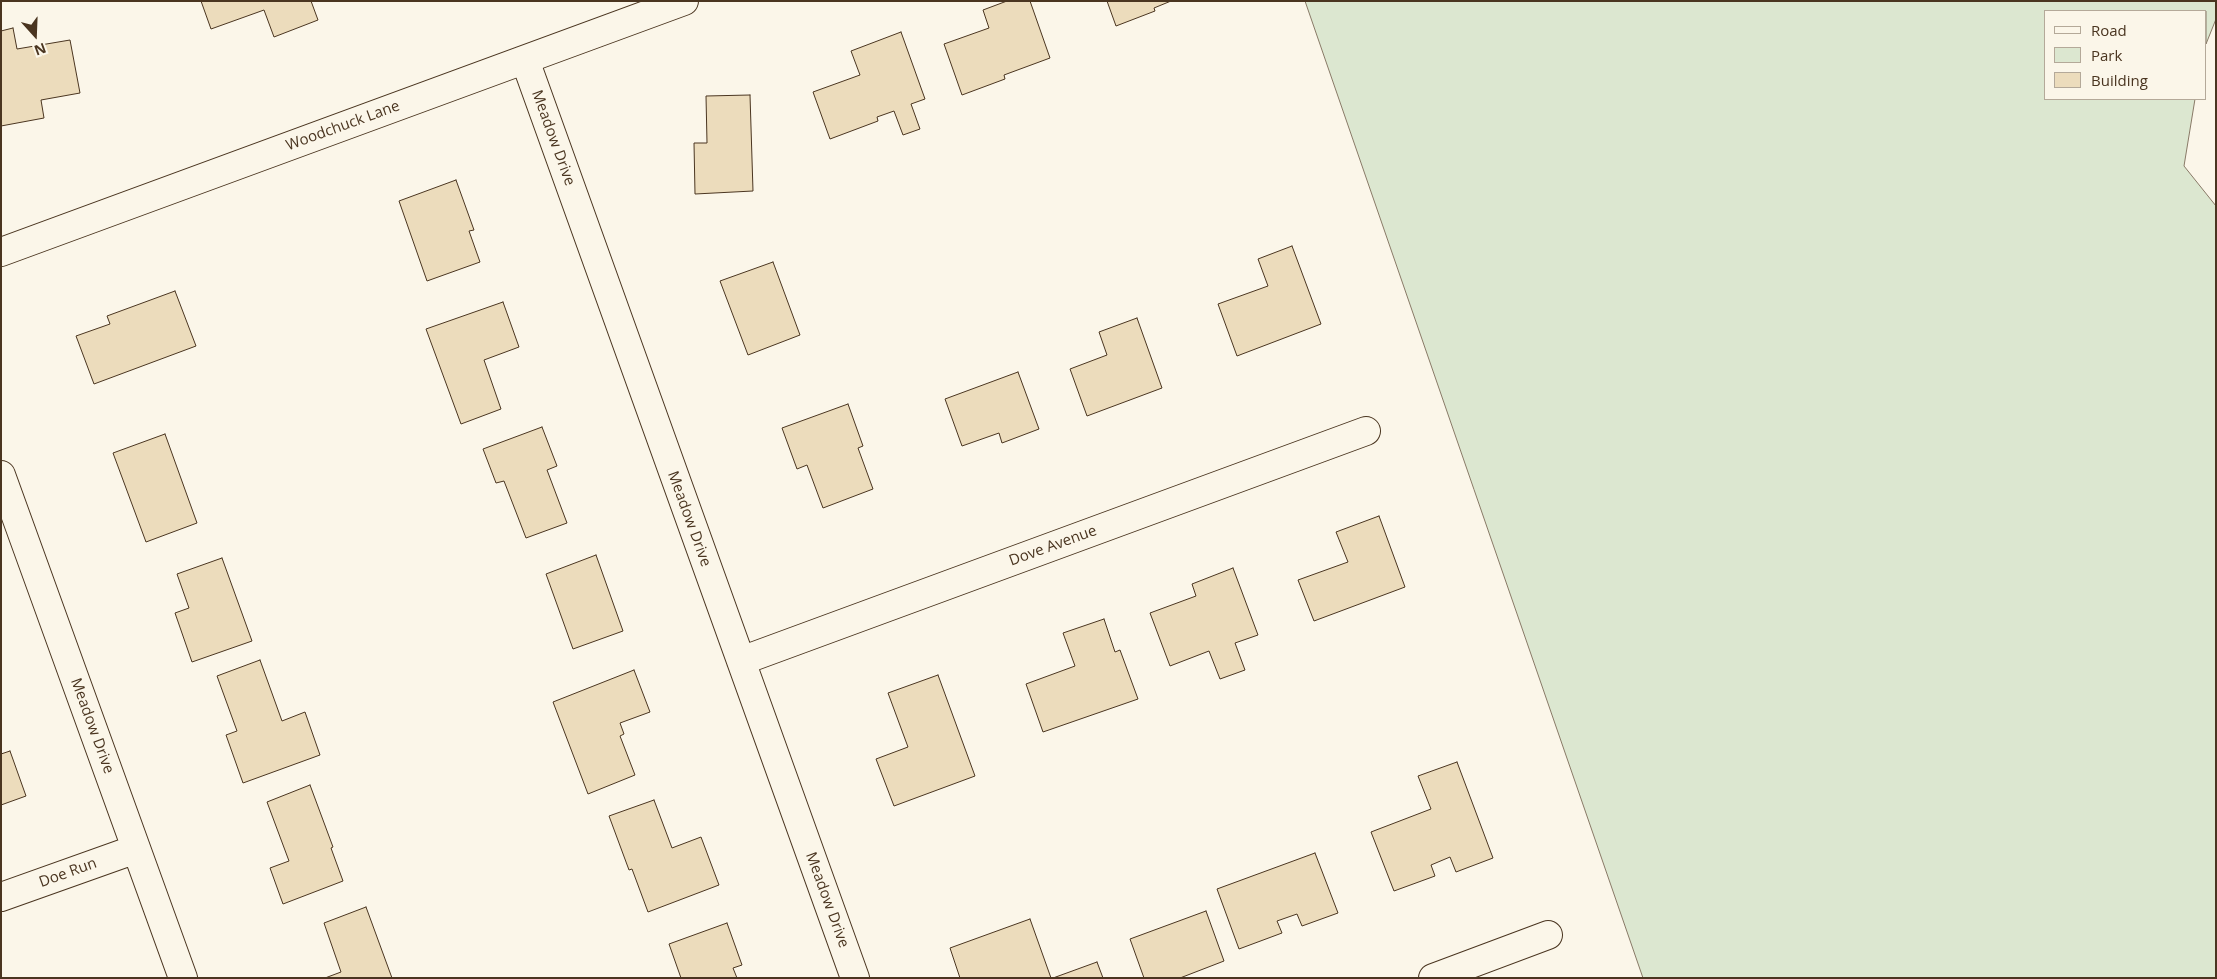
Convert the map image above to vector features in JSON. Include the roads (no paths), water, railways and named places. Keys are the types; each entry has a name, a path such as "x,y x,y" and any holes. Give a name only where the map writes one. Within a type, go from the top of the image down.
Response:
{"street":[{"name":"Woodchuck Lane","path":"1,252 684,1"},
{"name":"Meadow Drive","path":"525,60 855,978"},
{"name":"Dove Avenue","path":"741,661 1366,431"},
{"name":"Meadow Drive","path":"1,475 183,978"},
{"name":"Doe Run","path":"1,897 136,849"},
{"path":"1433,978 1548,936"}]}
